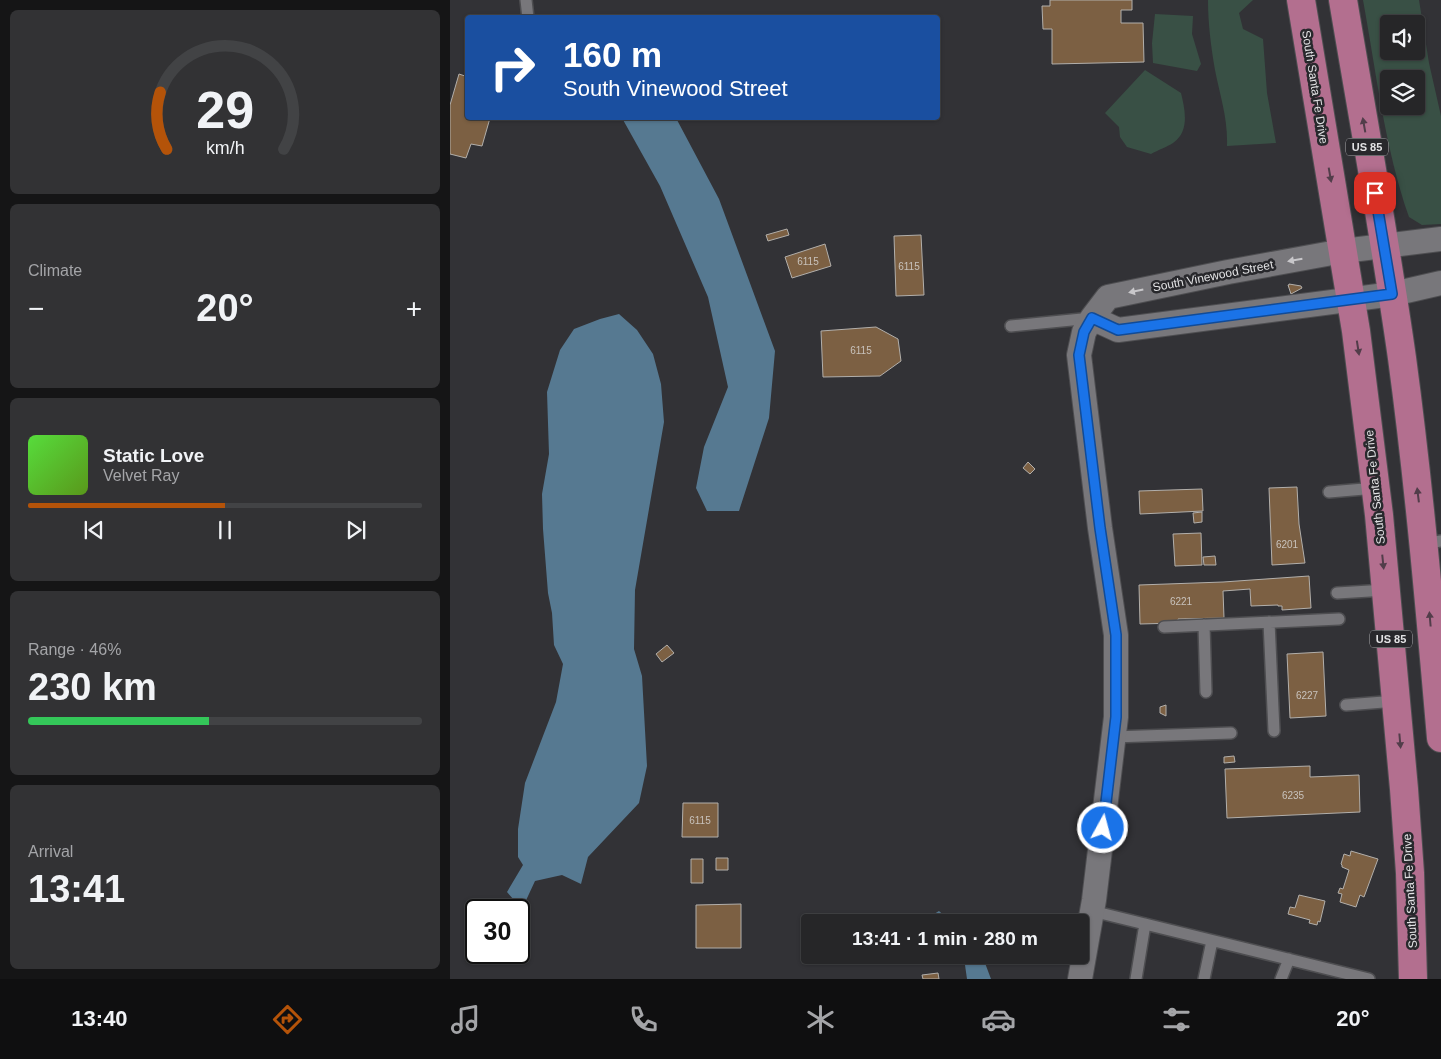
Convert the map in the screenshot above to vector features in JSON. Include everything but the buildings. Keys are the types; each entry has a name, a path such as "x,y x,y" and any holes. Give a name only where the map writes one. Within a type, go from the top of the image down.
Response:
{"highway":[{"name":"South Santa Fe Drive","path":"1301,0 1361,364 1376,488 1404,789 1410,873 1413,979"},
{"name":"US 85","path":"1343,0 1432,542 1441,738"}],"street":[{"name":"South Vinewood Street","path":"1080,979 1092,911 1116,717 1116,635 1100,528 1079,355 1084,332 1108,297 1343,251 1441,239"},
{"path":"1092,318 1118,330 1392,294 1441,282"}],"lane":[{"path":"526,0 528,15"},
{"path":"1011,326 1092,318"},
{"path":"1329,492 1376,488"},
{"path":"1337,593 1386,590"},
{"path":"1164,627 1339,620"},
{"path":"1269,622 1274,731"},
{"path":"1204,625 1206,692"},
{"path":"1346,705 1396,700"},
{"path":"1113,737 1231,733"},
{"path":"1092,911 1369,979"},
{"path":"1136,979 1145,924"},
{"path":"1204,979 1212,940"},
{"path":"1280,979 1289,959"}],"green space":[{"path":"1208,0 1253,0 1239,13 1243,29 1263,39 1267,93 1276,143 1227,146 1225,117 1211,44"},
{"path":"1363,0 1419,0 1421,15 1380,15 1380,60 1425,60 1425,38 1441,116 1441,224 1422,225 1409,217 1387,137 1383,115 1425,115 1425,70 1380,70 1380,98"},
{"path":"1155,14 1193,16 1192,34 1201,64 1197,71 1153,63 1152,43"},
{"path":"1145,70 1181,93 1185,113 1184,126 1178,138 1173,143 1151,154 1127,147 1120,137 1119,127 1105,113"}],"water":[{"path":"623,120 677,120 719,199 775,351 769,418 739,511 707,511 696,488 704,447 728,387 708,297 660,186"},
{"path":"619,314 637,330 653,354 661,384 664,422 635,590 634,649 642,676 647,766 639,803 588,857 581,884 562,875 535,881 527,899 513,899 507,892 523,865 518,857 518,829 525,783 556,702 563,664 554,645 543,529 542,494 549,454 547,392 560,350 574,329"},
{"path":"963,964 985,964 991,979 967,979"}],"route":[{"path":"1103,828 1116,717 1116,635 1100,528 1079,355 1084,332 1092,318 1118,330 1392,294 1375,193"}]}
